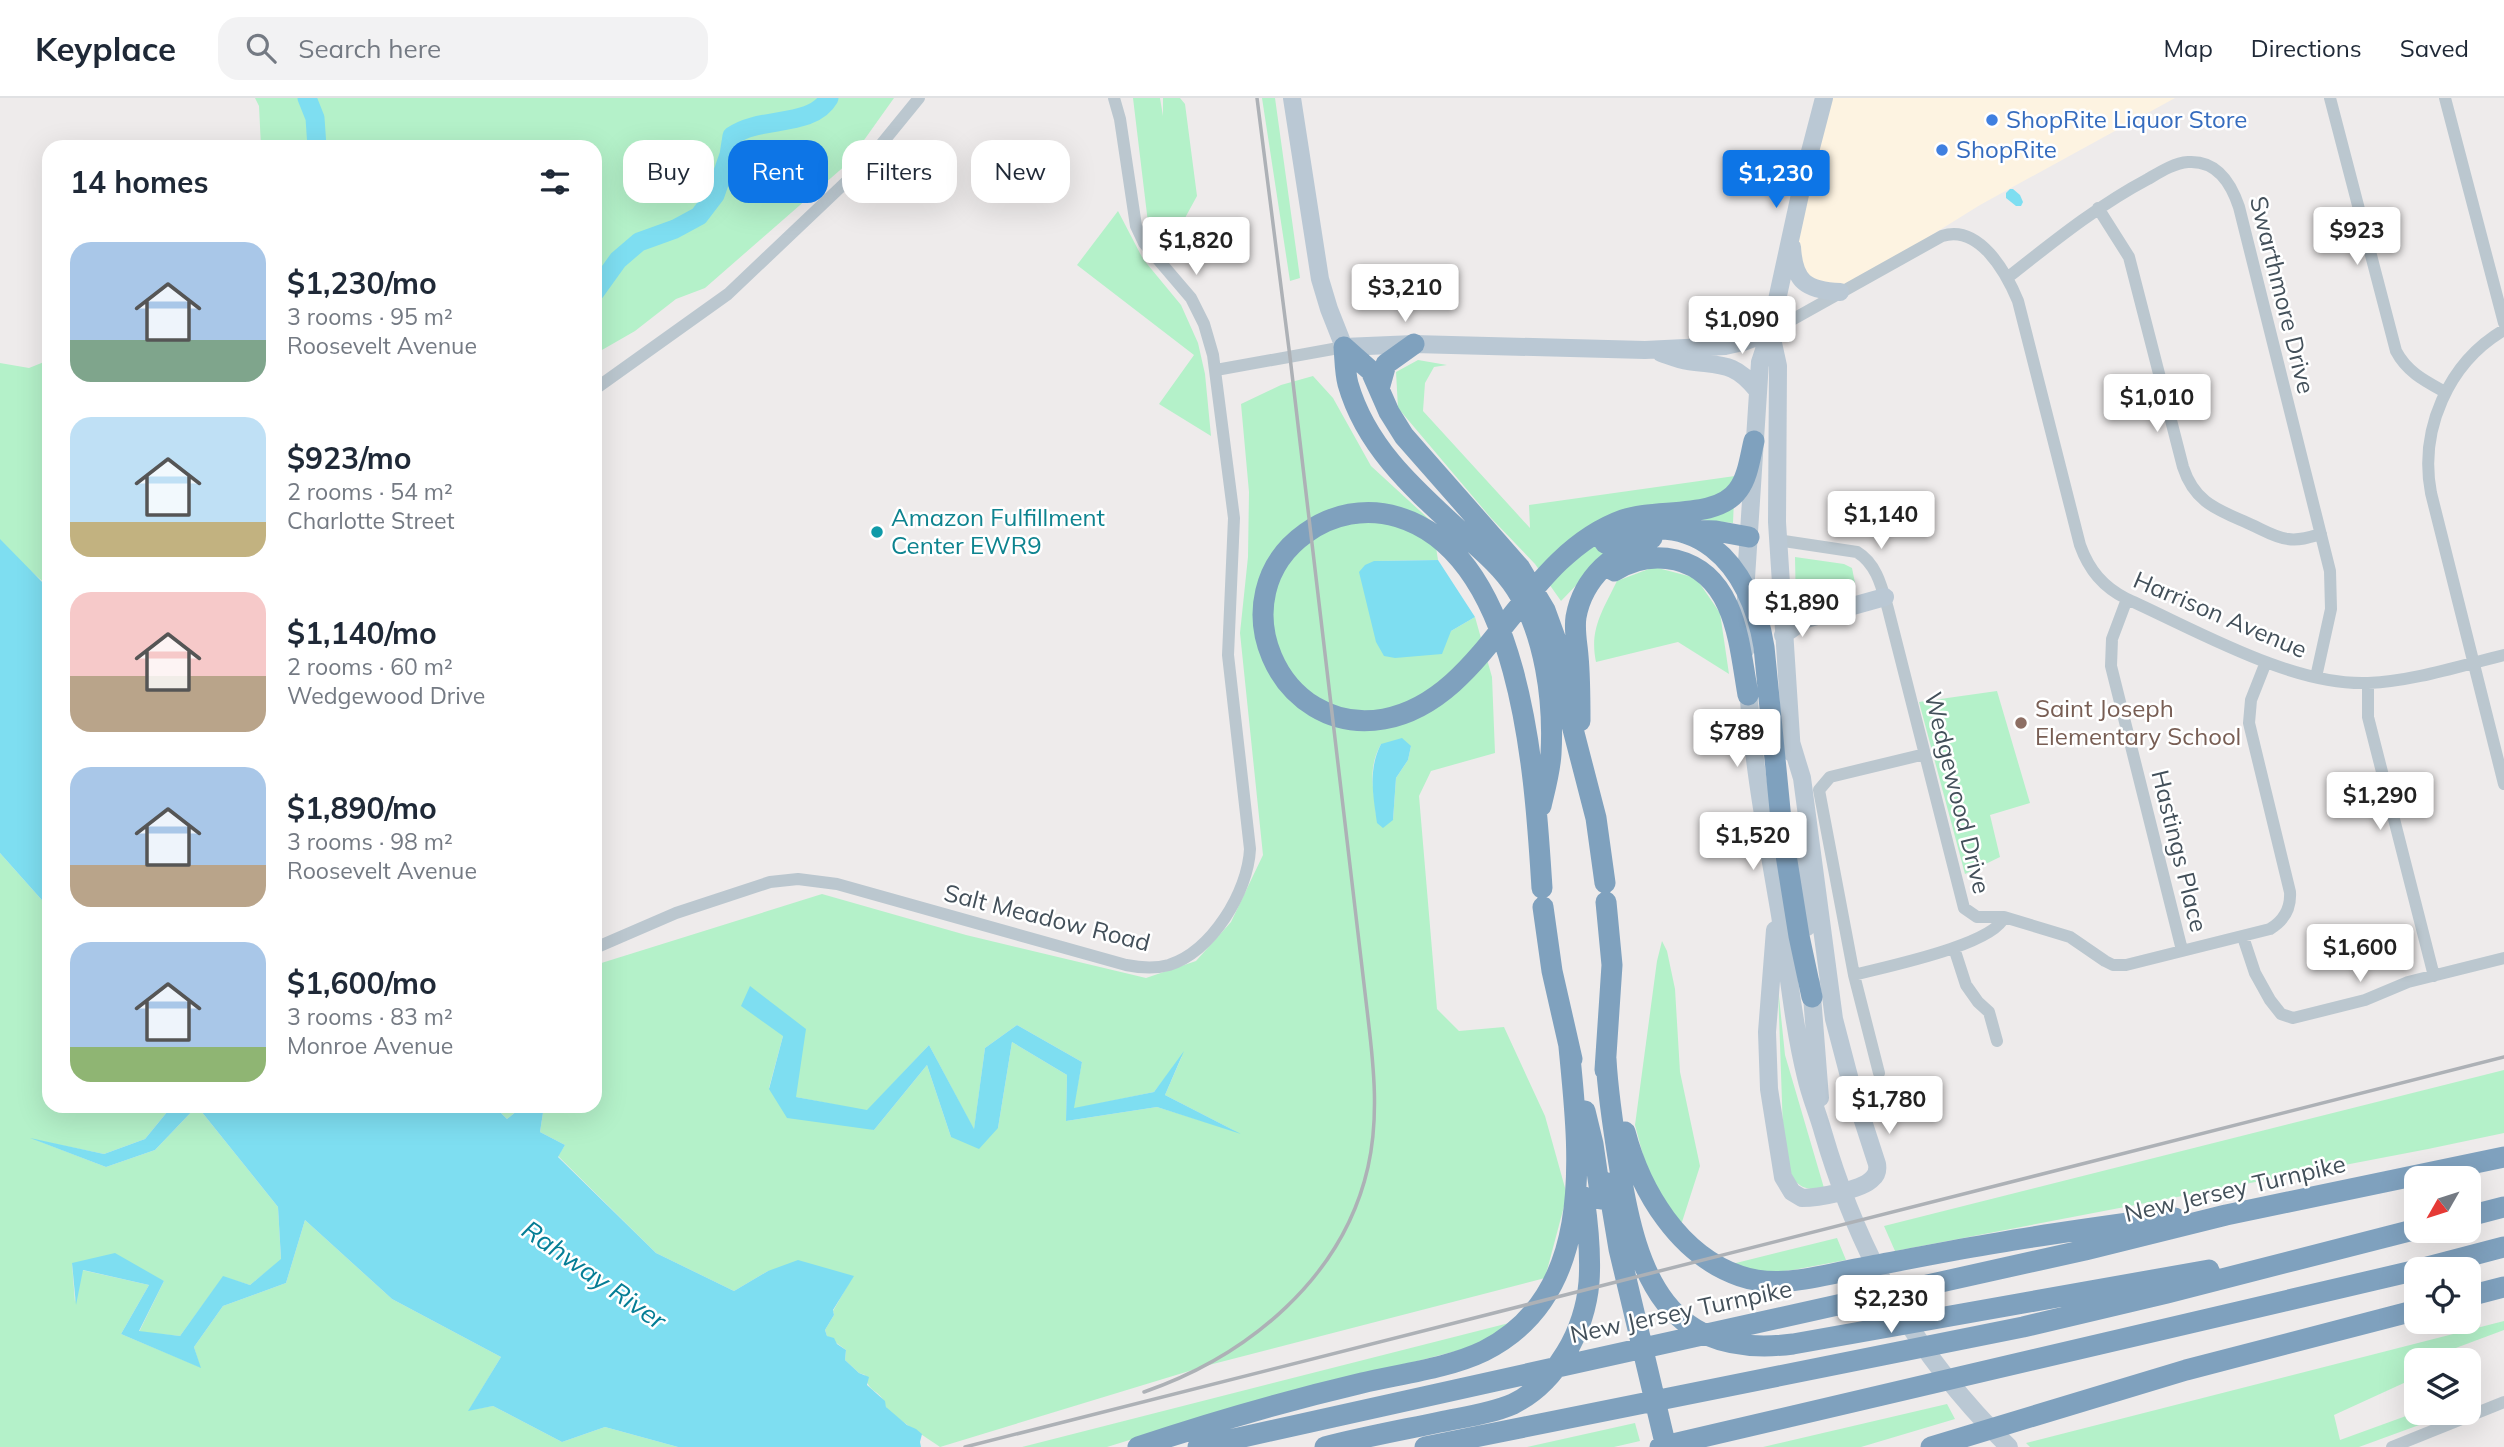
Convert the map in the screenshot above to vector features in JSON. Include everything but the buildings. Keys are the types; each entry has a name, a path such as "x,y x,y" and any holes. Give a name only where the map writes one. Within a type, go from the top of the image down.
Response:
{"highway":[{"path":"1379,389 1386,364 1392,357 1414,344"},
{"path":"1325,1447 1495,1410 1524,1397 1550,1374 1572,1342 1586,1304 1590,1261 1600,1212 1601,1102 1612,965 1596,818 1566,702 1557,643 1537,594 1509,556 1414,449 1395,423 1371,371 1344,347"},
{"path":"1344,347 1348,383 1367,426 1383,453 1413,487 1494,562 1516,589 1531,617 1545,666 1551,742 1551,756 1538,826"},
{"path":"1473,663 1532,590 1568,551 1602,529 1626,519 1656,512 1703,510 1727,501 1743,482 1754,441"},
{"path":"1812,997 1782,830 1759,619 1750,594 1722,555 1702,541 1683,533 1661,530 1629,533 1590,552 1567,571 1473,663 1445,689 1414,709 1382,719 1359,720 1335,715 1301,698 1284,680 1267,646 1263,620 1268,584 1285,553 1308,531 1339,517 1362,513 1383,514 1416,524 1438,540 1460,562 1480,589 1503,638 1517,687 1538,826 1552,971 1593,1144 1600,1212 1659,1447 2404,1272"},
{"path":"1582,766 1575,627 1580,603 1597,573 1612,559 1645,541 1686,530 1716,531 1749,537"},
{"path":"1578,653 1588,603 1607,577 1635,561 1654,558 1675,560 1705,574 1727,602 1735,626 1748,695"},
{"path":"1569,1046 1577,1146 1600,1212 1666,1447"},
{"path":"1606,1059 1617,1086 1633,1157 1650,1197 1675,1230 1706,1259 1742,1277 1761,1281 1798,1279 1999,1242 2150,1220 2226,1215"},
{"name":"New Jersey Turnpike","path":"1198,1447 2085,1250 2226,1215 2504,1157"},
{"path":"2482,1213 2504,1207"},
{"path":"1600,1212 1632,1233 1649,1279 1658,1294 1685,1322 1702,1334 1738,1346 1774,1347 1793,1344 2223,1267 2267,1267"},
{"path":"1138,1447 1276,1404 1432,1367 1481,1352 1511,1334 1526,1321 1550,1289 1564,1255 1600,1212"},
{"path":"1425,1447 2023,1327 2404,1232"},
{"path":"2465,1257 2504,1247"},
{"path":"2481,1293 2504,1287"},
{"path":"1931,1447 2186,1370 2404,1313"},
{"path":"1690,1447 1803,1413"},
{"path":"1939,1447 1969,1435"}],"main road":[{"path":"1292,98 1320,279 1344,347 1414,344 1651,350 1725,346 1770,332"},
{"path":"1824,98 1770,332 1760,362 1757,390 1746,614 1748,695 1757,773 1806,1076 1837,1181 1871,1262 1914,1335 1966,1403 2009,1447"},
{"path":"1792,228 1793,264 1797,275 1805,285 1819,291 1840,292"},
{"path":"1770,332 1778,366 1777,540 1783,635 1823,1133"},
{"path":"1651,350 1686,361 1728,366 1745,375 1757,390"},
{"path":"1749,537 1777,540"},
{"path":"1783,635 1806,619 1885,597"},
{"path":"1777,898 1767,1032 1772,1111 1785,1183 1796,1196 1813,1198 1865,1184 1874,1178 1878,1170 1834,1019 1802,778 1791,742"}],"street":[{"path":"602,384 728,295 866,163 919,98"},
{"name":"Salt Meadow Road","path":"602,944 693,907 770,883 798,878 837,884 1136,967 1154,968 1185,958 1198,948 1221,922 1239,894 1246,877 1250,849 1228,655 1234,518 1216,370 1210,340 1191,298 1149,250 1136,226 1120,118 1114,98"},
{"path":"2330,98 2396,351 2413,373 2445,391"},
{"path":"2445,98 2504,323"},
{"name":"Swarthmore Drive","path":"2007,278 2098,208 2180,163 2203,164 2221,173 2230,182 2239,207 2330,571 2332,597 2316,677"},
{"path":"2098,208 2129,257 2180,458 2191,486 2201,499 2213,508 2284,539 2296,540 2321,534"},
{"name":"Harrison Avenue","path":"1770,332 1936,239 1951,234 1961,234 1973,239 2007,278 2018,301 2084,556 2101,581 2127,599 2266,662 2316,677 2368,683 2413,678 2504,655"},
{"path":"2504,330 2473,354 2445,391 2431,431 2427,470 2504,784"},
{"path":"1216,370 1344,347"},
{"name":"Wedgewood Drive","path":"1777,540 1857,552 1873,567 1885,597 1964,908 1977,917 2004,917 2070,937 2113,965 2126,965 2243,937 2275,927 2283,919 2290,904 2287,878 2249,723 2251,700 2266,662"},
{"name":"Hastings Place","path":"2127,599 2112,639 2111,666 2182,950"},
{"path":"2368,683 2367,706 2371,727 2434,975"},
{"path":"1879,1073 1854,975 1819,790 1830,777 1925,754"},
{"path":"1854,975 1954,948 1993,932 2004,917"},
{"path":"2243,937 2262,986 2278,1011 2289,1017 2374,998 2400,985 2504,958"},
{"path":"1954,948 1966,985 1989,1012 1997,1041"},
{"path":"2392,1447 2504,1402"}],"shaded area":[{"path":"1824,98 2175,98 1980,205 1840,292 1806,285 1792,228"}],"green space":[{"path":"255,98 894,98 864,140 842,140 842,168 828,181 828,140 728,140 728,203 802,203 705,288 676,299 635,331 602,350 602,140 261,140 259,106"},
{"path":"1133,98 1160,98 1163,116 1163,98 1180,98 1185,104 1197,196 1174,238 1163,247 1149,231"},
{"path":"1262,98 1275,98 1300,278 1290,281"},
{"path":"1118,211 1143,259 1181,305 1198,343 1205,374 1211,436 1159,404 1194,355 1077,265"},
{"path":"1418,360 1447,365 1434,367 1425,383 1423,411 1530,528 1529,505 1735,476 1733,523 1701,520 1614,546 1561,601 1535,564 1491,518 1398,408 1396,372"},
{"path":"0,363 29,368 42,363 42,581 0,544"},
{"path":"1313,376 1333,398 1371,466 1432,522 1438,560 1374,561 1451,631 1475,617 1492,677 1495,753 1431,771 1419,796 1437,1009 1459,1031 1504,1027 1545,1116 1567,1195 1545,1278 1209,1365 940,1447 889,1411 881,1397 868,1385 865,1375 845,1360 846,1350 827,1336 825,1330 834,1315 833,1311 853,1276 768,1271 734,1291 656,1253 558,1156 565,1145 540,1132 543,1113 602,1113 602,963 822,894 966,935 1146,978 1196,961 1231,922 1263,855 1240,633 1248,557 1249,492 1241,404 1281,385","holes":["1381,744 1411,746 1408,760 1396,778 1393,820 1376,815 1373,771","1017,1025 1082,1062 1073,1109 1154,1092 1182,1056 1165,1095 1235,1131 1157,1107 1066,1121 1067,1075 1012,1042 998,1128 951,1137 927,1065 874,1130 769,1088 783,1036 796,1097 867,1111 929,1045 974,1130 985,1048"]},
{"path":"1795,557 1844,564 1852,568 1855,583 1852,596 1812,607 1812,601 1796,608"},
{"path":"1654,567 1696,578 1720,613 1729,674 1678,642 1596,662 1596,630 1617,581"},
{"path":"1997,691 2030,803 1990,815 2000,857 1965,874 1919,702"},
{"path":"0,853 42,900 42,1113 166,1113 145,1139 104,1154 36,1140 106,1167 155,1150 190,1113 203,1113 278,1207 281,1260 250,1285 223,1277 180,1336 139,1332 164,1281 72,1263 75,1302 82,1270 149,1285 121,1334 200,1367 194,1347 223,1306 286,1283 305,1220 392,1299 501,1357 469,1410 493,1406 562,1442 605,1427 678,1447 0,1447"},
{"path":"1662,941 1667,951 1675,989 1680,1072 1700,1166 1681,1225 1648,1174 1635,1125"},
{"path":"1778,987 1785,1055 1824,1188 1802,1187 1790,1173 1784,1159"},
{"path":"2504,1070 2504,1133 1895,1251 1884,1226"},
{"path":"501,1113 514,1113 507,1119"},
{"path":"1837,1238 1846,1260 1762,1273 1732,1264"},
{"path":"2504,1321 2504,1330 2456,1348 2404,1348 2404,1383 2334,1415 2340,1440 2404,1417 2404,1425 2419,1425 2359,1447 2030,1447 2026,1443 2453,1334 2481,1334 2481,1327"},
{"path":"1513,1322 1479,1345 1210,1415 1107,1447 1022,1447"},
{"path":"1947,1404 1955,1419 1861,1447 1763,1447"},
{"path":"1635,1423 1640,1441 1614,1447 1527,1447"}],"water":[{"path":"2010,189 2020,195 2023,202 2021,206 2016,206 2006,198"},
{"path":"0,539 42,582 42,900 0,853"},
{"path":"1438,560 1475,617 1451,631 1442,654 1395,658 1384,656 1376,642 1359,572 1374,561"},
{"path":"1402,738 1411,746 1408,760 1396,778 1393,820 1383,828 1377,823 1374,803 1374,763 1381,744"},
{"path":"750,986 806,1029 796,1097 867,1110 929,1045 974,1129 985,1048 1017,1025 1082,1062 1074,1108 1154,1092 1184,1051 1165,1095 1241,1134 1157,1107 1066,1121 1067,1075 1012,1042 998,1128 979,1149 951,1137 927,1065 874,1130 787,1118 769,1089 783,1036 741,1006"},
{"path":"166,1113 190,1113 155,1150 106,1167 30,1138 104,1154 145,1139"},
{"name":"Rahway River","path":"203,1113 501,1113 507,1119 514,1113 543,1113 540,1132 565,1145 558,1157 656,1253 734,1291 768,1271 798,1260 854,1276 833,1310 834,1315 825,1330 827,1336 834,1338 837,1344 846,1350 845,1360 859,1373 869,1377 867,1385 885,1401 886,1407 922,1434 921,1447 678,1447 605,1427 562,1442 493,1406 468,1411 501,1357 392,1299 305,1220 286,1283 223,1306 194,1347 201,1368 121,1334 149,1285 83,1270 76,1305 72,1263 115,1253 164,1281 139,1331 180,1336 223,1276 250,1285 281,1259 278,1207"}],"waterway":[{"path":"307,98 315,118 317,140"},
{"path":"602,282 618,260 639,242 675,229 699,216 715,195 729,155 732,136 756,126 810,114 829,98"}],"railway":[{"path":"1144,1392 1182,1377 1254,1334 1286,1308 1314,1277 1337,1244 1355,1207 1368,1167 1373,1130 1374,1074 1370,1037 1257,98"},
{"path":"965,1447 2504,1057"}],"place":[{"name":"ShopRite Liquor Store","path":"1992,120"},
{"name":"ShopRite","path":"1942,150"},
{"name":"Amazon Fulfillment Center EWR9","path":"877,532"},
{"name":"Saint Joseph Elementary School","path":"2021,723"}]}
